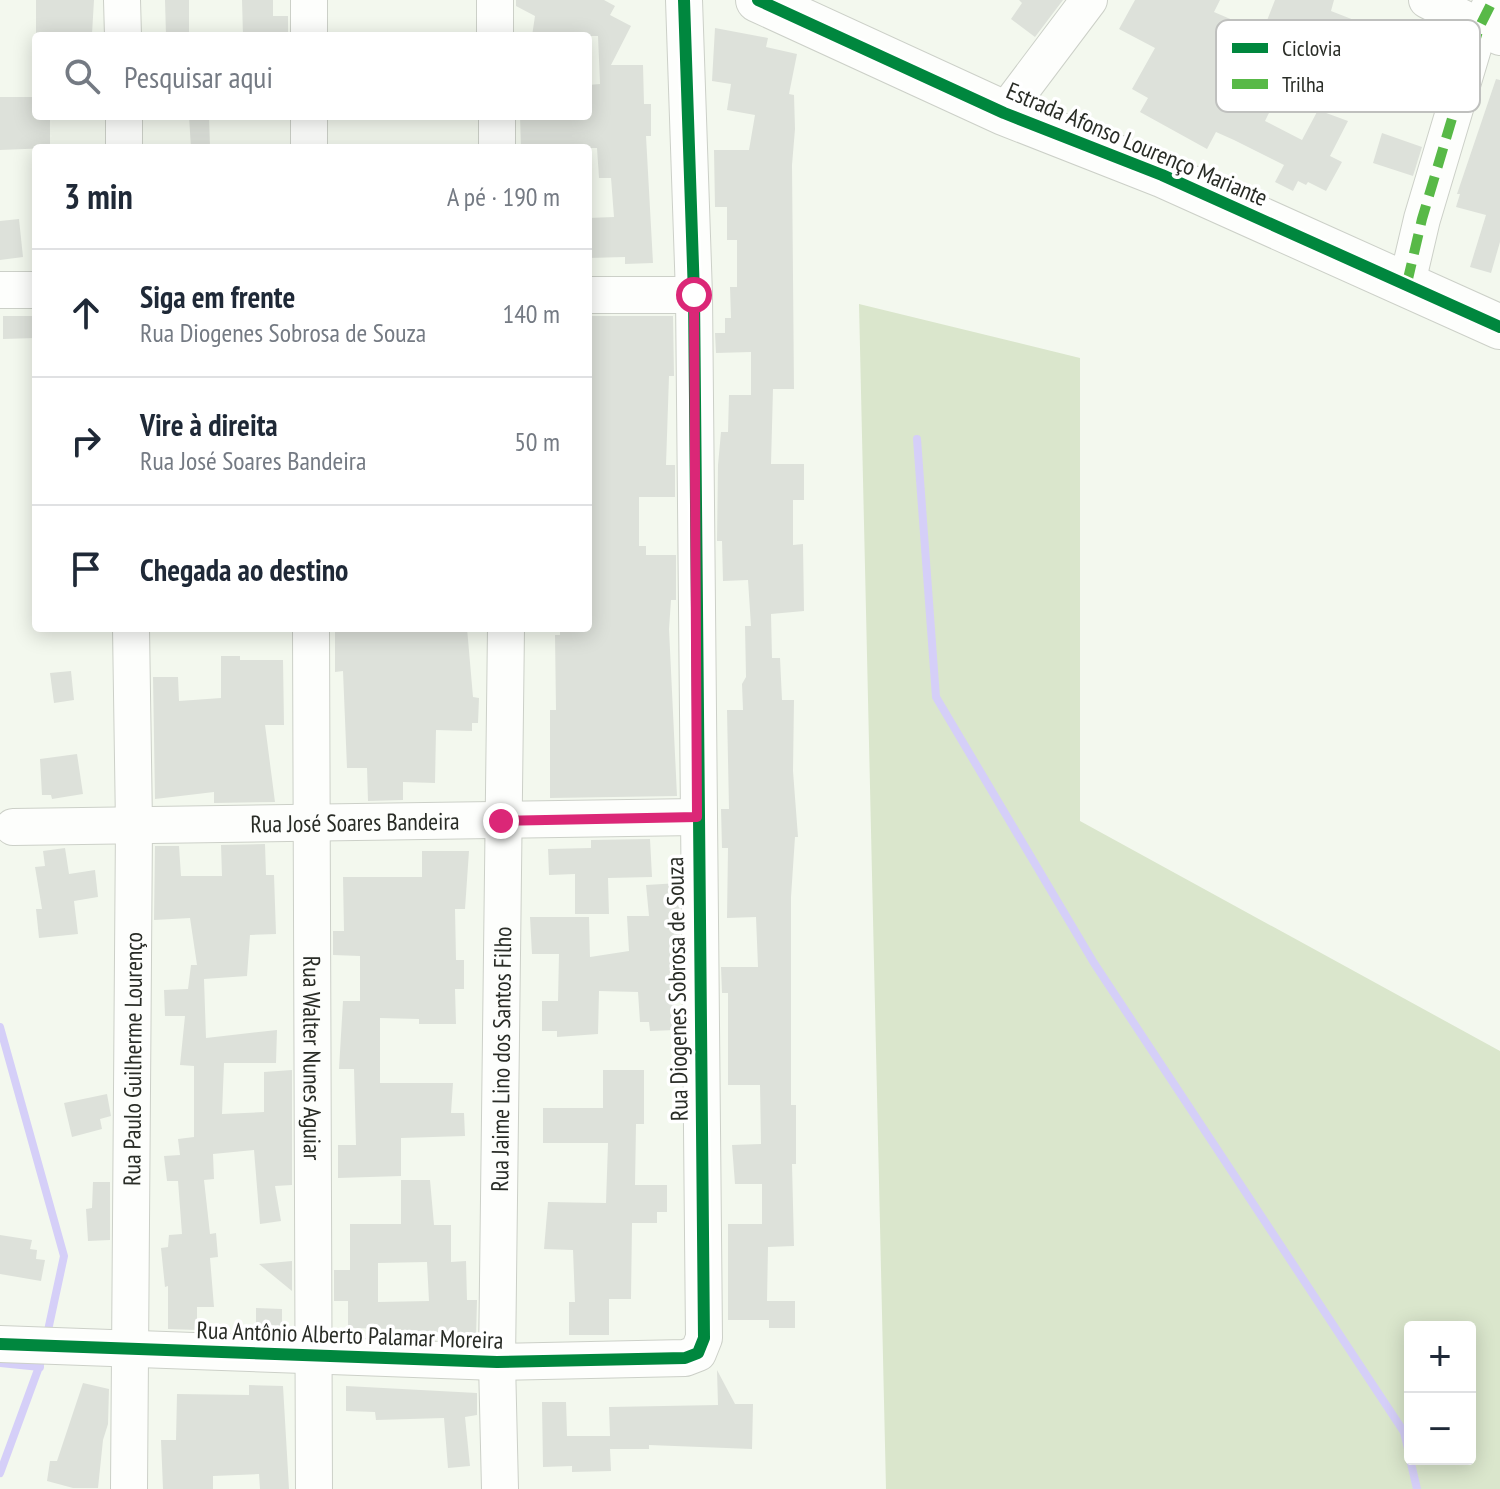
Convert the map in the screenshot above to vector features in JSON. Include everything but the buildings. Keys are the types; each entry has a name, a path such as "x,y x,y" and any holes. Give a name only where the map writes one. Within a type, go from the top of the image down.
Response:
{"main road":[{"name":"Estrada Afonso Lourenço Mariante","path":"758,0 1004,113 1162,175 1500,327"}],"street":[{"path":"122,0 123,32"},
{"path":"309,0 309,32"},
{"path":"495,0 495,32"},
{"name":"Rua Diogenes Sobrosa de Souza","path":"684,0 694,295 704,1338 698,1353"},
{"path":"1004,113 1089,0"},
{"path":"1427,0 1491,22 1480,53"},
{"path":"1407,283 1422,219 1459,112"},
{"path":"124,120 124,144"},
{"path":"309,120 309,144"},
{"path":"497,120 497,144"},
{"path":"0,290 32,290"},
{"path":"592,295 694,295"},
{"name":"Rua Paulo Guilherme Lourenço","path":"129,1489 134,825 131,632"},
{"name":"Rua Walter Nunes Aguiar","path":"311,632 314,1489"},
{"name":"Rua Jaime Lino dos Santos Filho","path":"500,1489 497,1362 501,821 506,632"},
{"name":"Rua José Soares Bandeira","path":"13,827 697,817"},
{"name":"Rua Antônio Alberto Palamar Moreira","path":"0,1344 497,1362 685,1358 698,1353"}],"green space":[{"path":"859,304 1080,358 1080,821 1500,1051 1500,1489 886,1489"}],"waterway":[{"path":"917,439 936,697 1094,963 1404,1432"},
{"path":"0,1027 64,1256 47,1335"},
{"path":"0,1473 43,1356"},
{"path":"0,1363 40,1367"},
{"path":"1411,1465 1417,1489"}],"marked path":[{"path":"1480,26 1493,0"},
{"path":"1407,283 1422,219 1454,112"}],"cycle path":[{"path":"0,1344 497,1362 685,1358 698,1353 704,1338 694,295 684,0"},
{"path":"758,0 1004,113 1162,175 1500,327"}],"route":[{"path":"501,821 697,817 694,295"}]}
